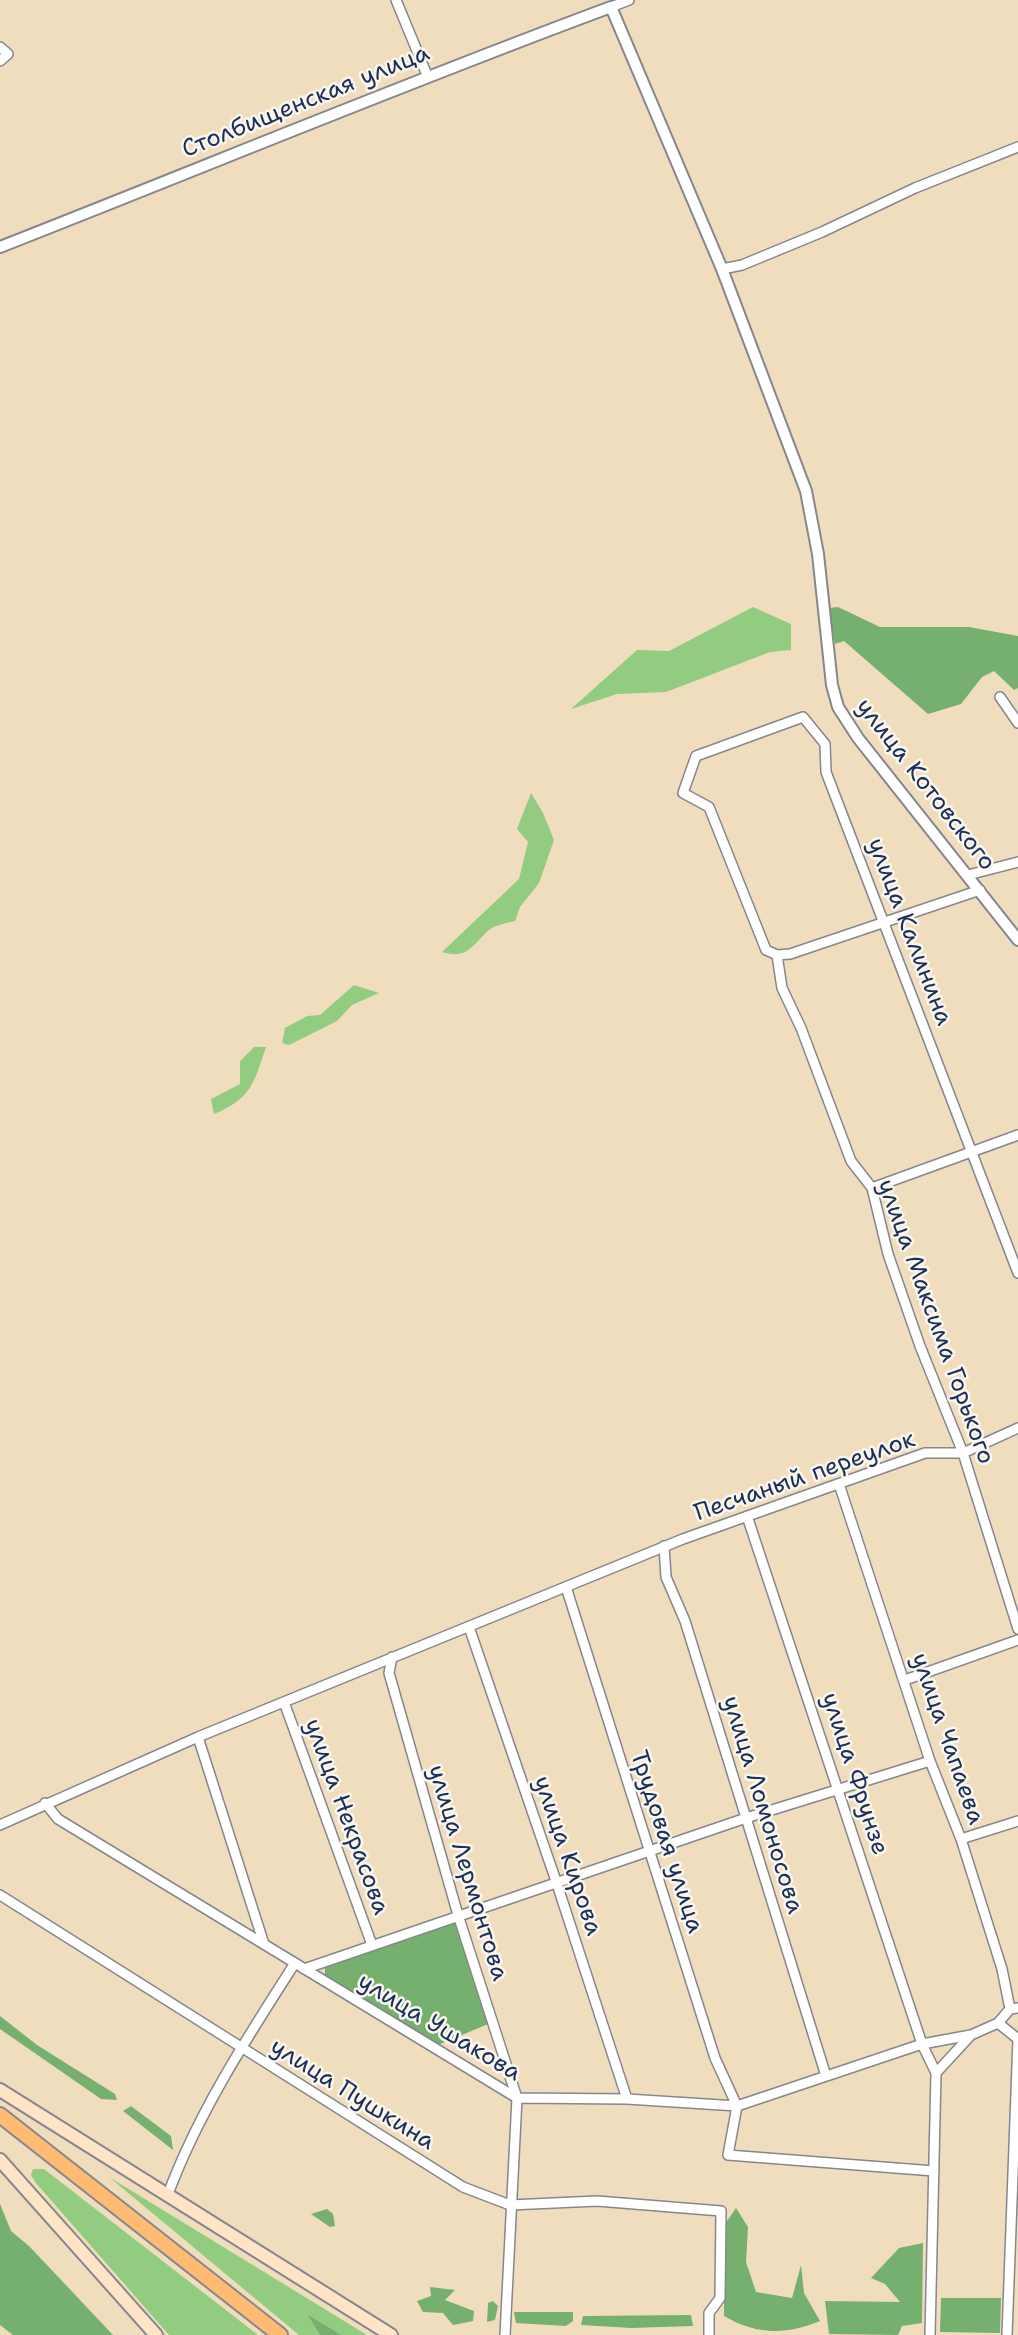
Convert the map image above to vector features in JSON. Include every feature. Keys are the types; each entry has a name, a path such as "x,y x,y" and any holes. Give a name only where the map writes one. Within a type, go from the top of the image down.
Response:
{"main road":[{"path":"0,2090 391,2335"},
{"path":"0,2113 280,2335"},
{"path":"0,2160 156,2335"}],"street":[{"path":"396,0 427,75"},
{"name":"Столбищенская улица","path":"0,247 427,75 629,0"},
{"name":"улица Котовского","path":"611,6 722,270 806,491 818,554 832,685 838,707 858,738 1018,940"},
{"path":"0,47 8,54 0,61"},
{"path":"722,270 822,232 915,188 1018,147"},
{"path":"1000,697 1018,723"},
{"name":"улица Калинина","path":"777,955 766,950 709,807 683,793 695,756 803,717 825,744 826,772 1018,1273"},
{"path":"968,875 1018,862"},
{"path":"777,955 790,954 980,890"},
{"name":"улица Максима Горького","path":"777,955 782,988 801,1028 850,1161 872,1188 888,1254 920,1346 963,1453 1018,1629"},
{"path":"872,1188 1018,1135"},
{"name":"Песчаный переулок","path":"0,1825 198,1737 664,1546 925,1453 963,1453 1018,1428"},
{"name":"улица Чапаева","path":"839,1484 930,1760 961,1839 1014,2008"},
{"name":"улица Фрунзе","path":"747,1516 922,2044 936,2073"},
{"name":"улица Ломоносова","path":"664,1546 666,1577 685,1621 826,2076"},
{"name":"Трудовая улица","path":"566,1587 715,2058 737,2106"},
{"name":"улица Кирова","path":"469,1627 627,2099"},
{"path":"905,1680 1018,1640"},
{"name":"улица Лермонтова","path":"392,1657 389,1672 458,1915 517,2098"},
{"name":"улица Некрасова","path":"284,1702 372,1945"},
{"path":"198,1737 264,1944"},
{"path":"168,2194 188,2141 240,2048 300,1966 372,1945 746,1818 930,1760"},
{"name":"улица Ушакова","path":"45,1803 58,1819 517,2098 627,2099 737,2106 922,2044 971,2035 998,2023 1014,2008"},
{"path":"961,1839 1018,1821"},
{"name":"улица Пушкина","path":"0,1895 463,2187 510,2205 597,2201 721,2211 720,2298 709,2313 709,2335"},
{"path":"998,2023 1018,2039 1007,2335"},
{"path":"930,2335 936,2073 971,2035"},
{"path":"505,2335 517,2098"},
{"path":"737,2106 728,2155 934,2171"}],"green space":[{"path":"753,607 791,624 791,650 770,652 666,692 617,694 571,709 637,650 669,651"},
{"path":"838,607 880,627 969,627 1018,636 1018,688 1014,690 994,671 982,677 961,704 928,714 844,641 835,644 829,608"},
{"path":"531,793 554,840 539,883 520,907 515,921 492,928 464,952 442,952 519,879 528,842 517,829"},
{"path":"354,985 379,993 352,1005 337,1021 289,1045 282,1043 285,1028 307,1016 320,1015"},
{"path":"254,1047 266,1047 254,1080 244,1096 214,1114 211,1099 240,1084 240,1061"},
{"path":"454,1921 488,2024 438,2045 325,1976 325,1965"},
{"path":"0,2016 37,2045 115,2094 117,2100 101,2099 0,2029"},
{"path":"131,2106 171,2136 173,2150 123,2111"},
{"path":"33,2169 44,2169 258,2335 169,2335 35,2182 31,2175"},
{"path":"109,2177 367,2335 299,2335"},
{"path":"0,2204 11,2231 29,2246 113,2335 13,2335 0,2325"},
{"path":"736,2208 748,2227 746,2262 756,2292 792,2298 801,2265 804,2293 820,2321 795,2329 771,2331 748,2327 724,2316 725,2224"},
{"path":"327,2209 333,2214 335,2226 330,2227 311,2214"},
{"path":"923,2243 922,2323 902,2326 898,2335 829,2334 825,2301 900,2302 885,2284 871,2278 899,2248"},
{"path":"430,2287 455,2290 445,2300 474,2311 473,2321 453,2325 443,2313 423,2312 417,2301 431,2296"},
{"path":"941,2298 1001,2298 1000,2333 940,2332"},
{"path":"493,2301 498,2306 495,2320 487,2322 488,2303"},
{"path":"514,2312 573,2312 573,2321 566,2326 516,2323"},
{"path":"308,2315 341,2335 320,2335"},
{"path":"691,2315 693,2326 631,2328 581,2325 583,2316"}]}
